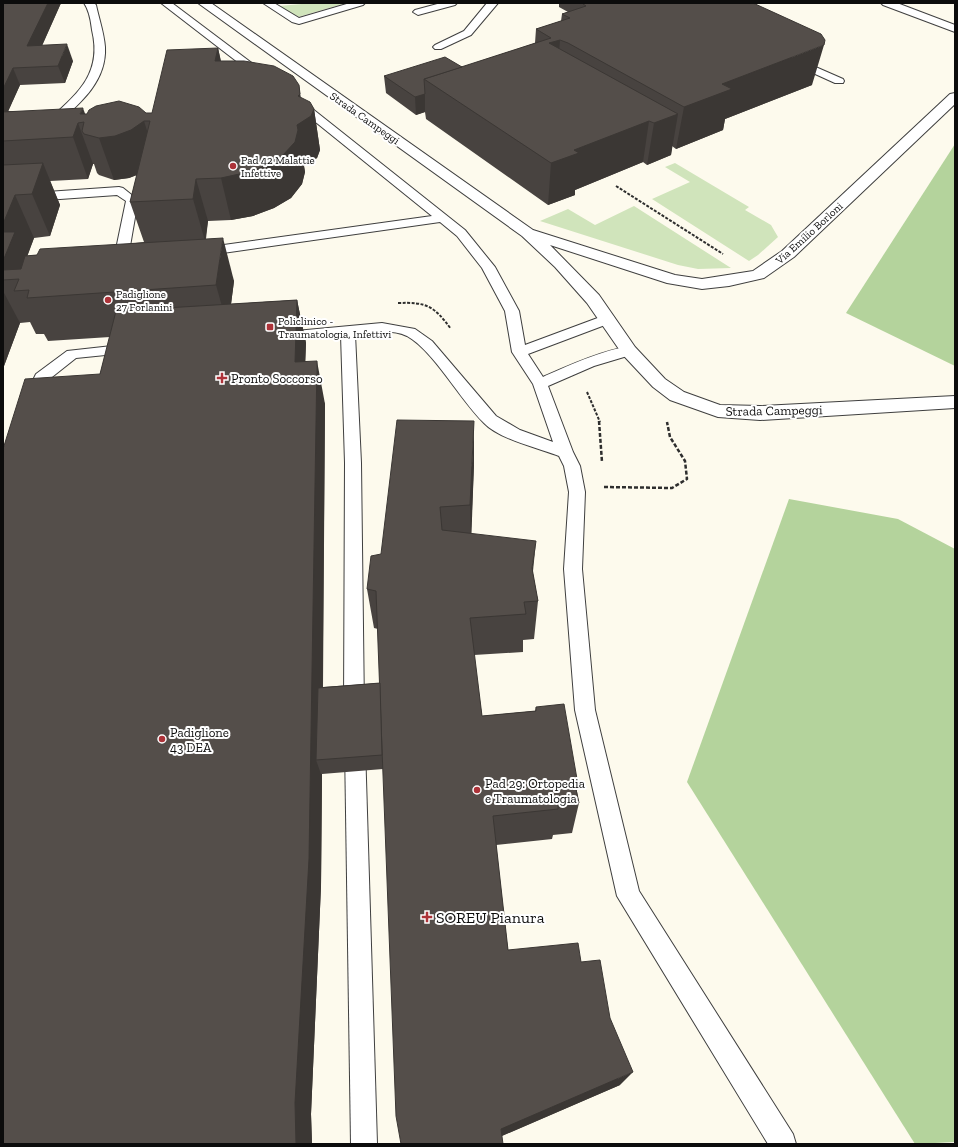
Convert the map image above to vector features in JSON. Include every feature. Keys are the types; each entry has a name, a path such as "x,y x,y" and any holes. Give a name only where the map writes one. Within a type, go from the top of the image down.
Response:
{"street":[{"name":"Strada Campeggi","path":"204,3 527,233 561,264 576,281 608,319 629,351 658,382 677,396 718,411 760,413 955,402"},
{"path":"887,3 955,29"},
{"name":"Via Emilio Borloni","path":"628,266 673,280 702,284 729,281 758,275 788,254 955,97"},
{"name":"Strada Campeggi","path":"527,233 628,266"},
{"path":"576,281 595,266 628,266"}],"lane":[{"path":"41,132 75,102 90,85 98,68 101,49 91,5 89,3"},
{"path":"166,3 267,80"},
{"path":"268,3 299,21 360,3"},
{"path":"418,12 452,3"},
{"path":"438,47 462,37 471,30 485,9 493,3"},
{"path":"783,56 839,81"},
{"path":"286,94 462,233 488,267 512,312 519,352 540,384 565,452 572,466 577,492 573,570 585,710 629,896 783,1144"},
{"path":"3,199 118,191 132,200 122,254 132,258 146,257"},
{"path":"188,254 442,218"},
{"path":"519,352 571,334 608,319"},
{"path":"266,337 382,327 410,332 427,344 490,420 514,434 565,452"},
{"path":"348,330 353,463 354,724 364,1144"},
{"path":"25,414 41,378 72,354 142,348"},
{"path":"540,384 576,369 629,351"}],"path":[{"path":"616,186 724,254"},
{"path":"576,369 600,422 602,465"},
{"path":"603,480 603,487 672,488 687,479 685,461 670,437 666,418 677,396"}],"green space":[{"path":"313,3 346,3 298,17 279,6"},
{"path":"955,144 955,366 846,313"},
{"path":"675,163 749,207 745,210 771,225 778,237 749,261 652,199 690,182 665,167"},
{"path":"634,206 731,268 698,269 678,265 540,221 568,209 595,225"},
{"path":"789,499 898,519 955,549 955,1142 915,1144 687,782"}],"building":[{"path":"3,3 48,3 27,46 67,44 58,66 13,68 3,89"},
{"path":"753,3 821,34 825,40 824,45 722,84 732,89 684,107 568,43 560,40 549,43 678,114 654,123 649,121 574,150 579,153 551,163 424,79 551,38 536,29 570,18 562,14 586,6 583,4"},
{"path":"218,48 215,61 244,61 274,66 293,76 299,85 300,94 298,96 310,102 314,109 311,116 297,125 298,130 295,142 283,155 265,166 244,173 221,178 196,179 193,199 130,202 150,121 144,121 131,130 115,136 99,138 84,134 82,131 84,122 78,123 73,137 3,141 3,112 83,108 80,114 87,114 89,110 96,106 119,101 139,107 146,113 152,113 167,50"},
{"path":"445,57 462,67 424,79 425,94 415,97 384,76"},
{"path":"43,163 32,194 15,195 3,224 3,165"},
{"path":"3,232 15,232 3,261"},
{"path":"223,238 216,285 27,298 29,290 14,291 19,279 3,280 3,270 21,269 25,256 37,255 40,249"},
{"name":"Padiglione 43 DEA","path":"297,300 295,362 317,361 309,859 295,1103 296,1144 3,1144 3,449 25,379 100,374 116,311"},
{"name":"Pad 29: Ortopedia e Traumatologia","path":"397,420 474,421 470,505 440,507 442,530 536,541 532,568 538,601 524,602 526,614 470,618 482,716 536,711 536,707 564,704 577,779 574,780 579,803 558,805 558,809 493,816 508,950 578,943 581,962 600,960 610,1018 633,1072 501,1129 503,1144 401,1144 396,1116 376,591 367,589 371,556 381,554"},
{"path":"380,683 382,755 316,760 318,688"}],"place":[{"name":"Pad 42 Malattie Infettive","path":"233,166"},
{"name":"Padiglione 27 Forlanini","path":"108,300"},
{"name":"Policlinico - Traumatologia, Infettivi","path":"270,327"},
{"name":"Pronto Soccorso","path":"222,378"},
{"name":"Padiglione 43 DEA","path":"162,739"},
{"name":"Pad 29: Ortopedia e Traumatologia","path":"477,790"},
{"name":"SOREU Pianura","path":"427,917"}]}
